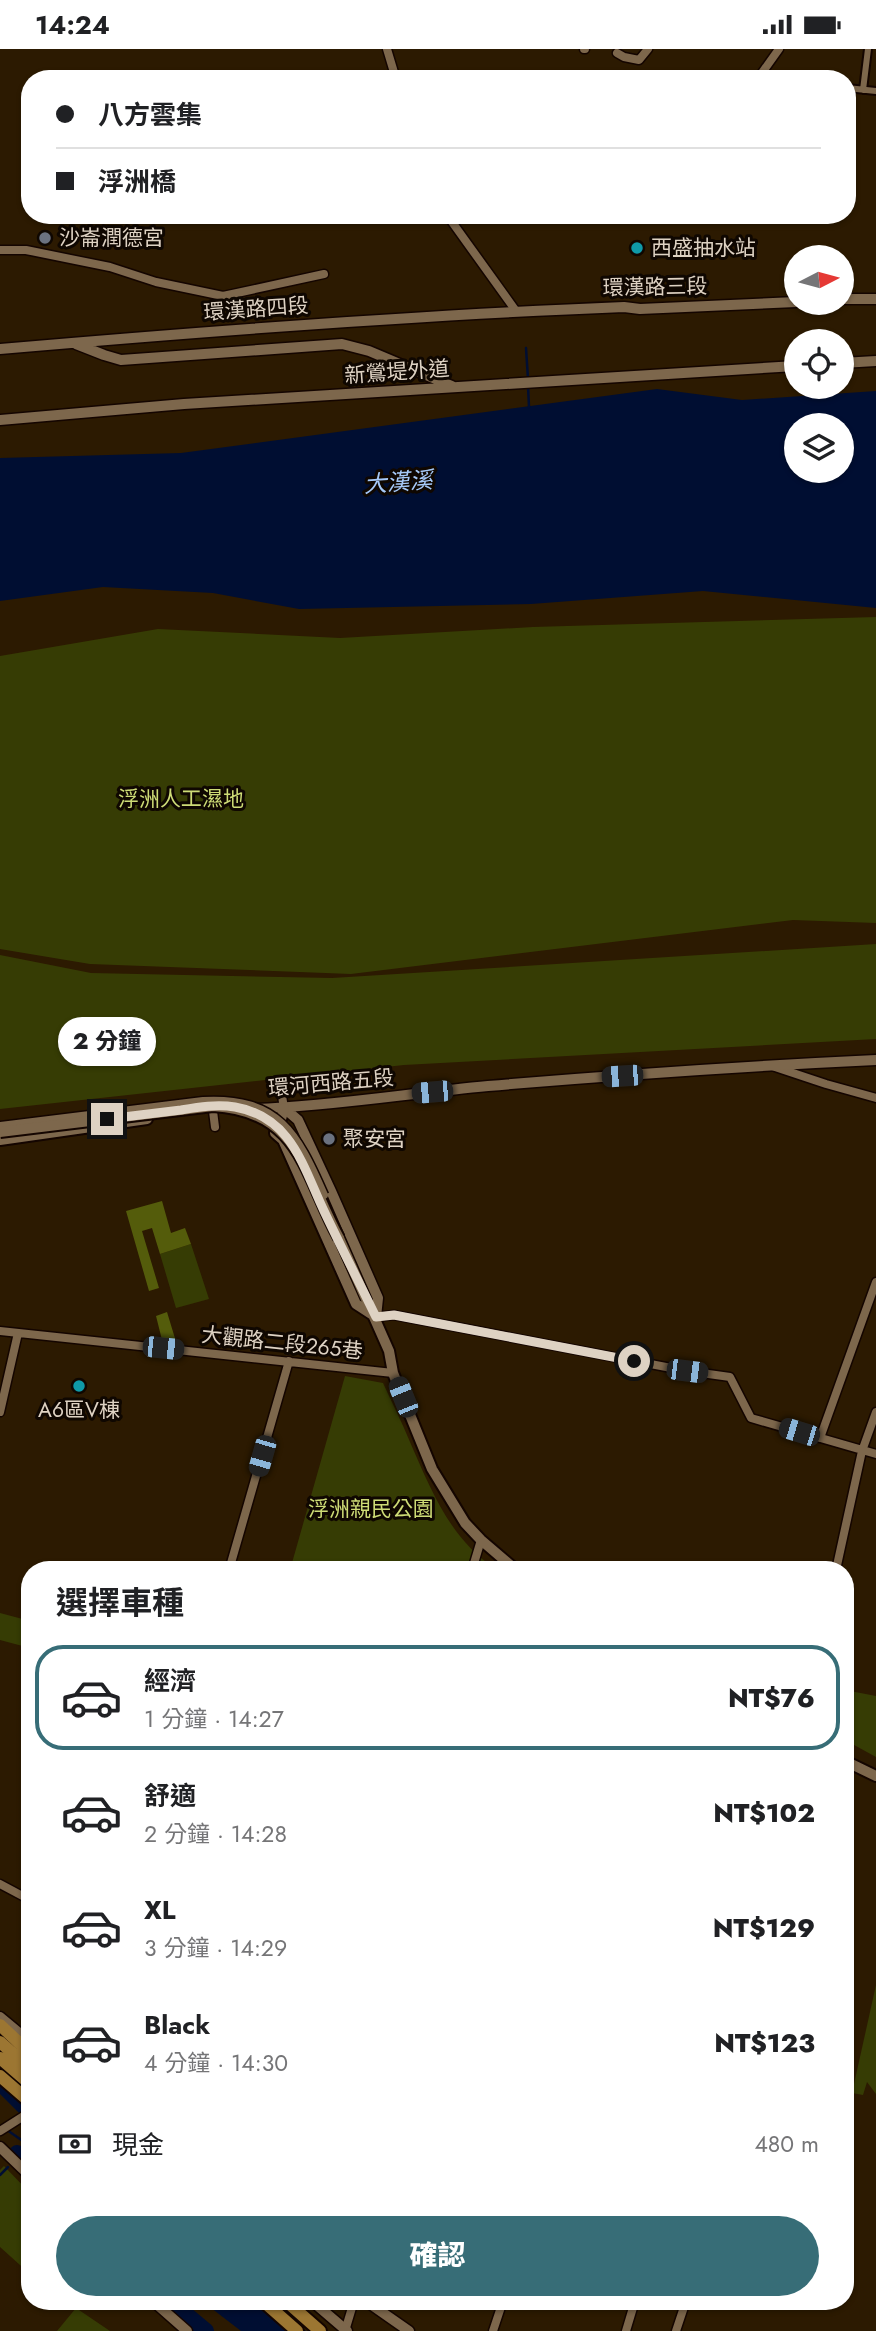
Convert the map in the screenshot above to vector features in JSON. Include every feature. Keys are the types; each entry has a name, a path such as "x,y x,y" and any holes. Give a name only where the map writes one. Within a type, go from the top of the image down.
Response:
{"highway":[{"path":"0,2025 21,2045"},
{"path":"0,2042 21,2061"},
{"path":"0,2058 21,2076"},
{"path":"0,2076 21,2094"},
{"path":"273,2310 297,2331"},
{"path":"296,2310 321,2331"},
{"path":"302,2310 321,2331"}],"main road":[{"path":"0,1132 213,1106 236,1107 261,1116 277,1126 293,1144 376,1317 389,1351 393,1373 432,1469 465,1523 506,1561"},
{"path":"284,1108 280,1122 283,1140 356,1304 376,1317"},
{"path":"234,1110 272,1130 283,1140"},
{"name":"環河西路五段","path":"0,1140 234,1110"},
{"path":"854,1765 876,1776"}],"street":[{"path":"387,49 393,70"},
{"path":"617,53 639,60 648,49"},
{"path":"764,70 779,49"},
{"path":"863,90 868,49"},
{"path":"856,89 876,91"},
{"path":"453,224 516,311"},
{"path":"0,250 26,250 110,267 156,282 223,296 324,274"},
{"path":"854,299 876,299"},
{"name":"環漢路三段","path":"516,311 784,303"},
{"name":"環漢路四段","path":"0,349 516,311"},
{"path":"72,343 121,360 342,344 369,351 454,387"},
{"path":"854,362 876,361"},
{"name":"新鶯堤外道","path":"0,420 184,404 784,367"},
{"name":"環河西路五段","path":"234,1110 284,1108 485,1087 769,1065 876,1060"},
{"path":"769,1065 876,1098"},
{"path":"280,1084 284,1108 298,1120 378,1298 376,1317 394,1315 730,1377 751,1418 876,1454"},
{"path":"0,1126 203,1101 226,1100 246,1104 283,1123 295,1136 321,1187 339,1238"},
{"path":"213,1111 215,1127"},
{"path":"820,1439 876,1282"},
{"name":"大觀路二段265巷","path":"0,1331 393,1373"},
{"path":"0,1412 18,1333"},
{"path":"232,1561 289,1361"},
{"path":"838,1561 862,1451 876,1412"},
{"path":"475,1561 481,1540"},
{"path":"0,1884 21,1895"},
{"path":"0,2017 21,2034"},
{"path":"1,2130 21,2118"},
{"path":"0,2147 21,2167"},
{"path":"163,2310 187,2331"},
{"path":"322,2310 346,2331 352,2310"},
{"path":"379,2310 409,2331"},
{"path":"494,2331 500,2310"},
{"path":"626,2331 632,2310"},
{"path":"676,2331 683,2310"}],"green space":[{"name":"浮洲人工濕地","path":"876,617 876,923 793,920 351,974 90,964 0,949 0,656 158,629 340,638 533,627"},
{"path":"876,944 876,1039 404,1065 0,1109 0,955 91,973 332,978"},
{"path":"162,1201 171,1233 185,1228 191,1244 160,1254 152,1228 142,1231 159,1288 149,1291 126,1211"},
{"path":"191,1244 209,1299 176,1308 160,1254"},
{"path":"167,1312 177,1345 163,1344 156,1316"},
{"name":"浮洲親民公園","path":"345,1376 383,1383 444,1513 467,1544 485,1561 293,1561"},
{"path":"0,1613 21,1619 21,1646 0,1640"},
{"path":"854,1692 876,1696 876,1757 854,1745"},
{"path":"876,1985 876,2094 867,2082 863,2095 854,2093"},
{"path":"4,2166 21,2184 21,2266 0,2247 0,2170"},
{"path":"74,2310 79,2310 110,2331 57,2331"}],"water":[{"name":"大漢溪","path":"657,389 742,400 784,397 854,399 854,392 876,391 876,608 703,591 531,604 299,609 213,593 103,587 0,601 0,458 181,453"},
{"path":"0,2039 21,2066 21,2115 0,2094"},
{"path":"214,2310 282,2310 306,2331 241,2331"}],"waterway":[{"path":"526,348 528,379"},
{"path":"528,386 529,407"},
{"path":"7,2130 21,2140"},
{"path":"17,2153 21,2157"},
{"path":"0,2175 8,2167"},
{"path":"181,2310 206,2331"}],"place":[{"name":"沙崙潤德宮","path":"45,238"},
{"name":"西盛抽水站","path":"637,248"},
{"name":"聚安宮","path":"329,1139"},
{"name":"A6區V棟","path":"79,1386"}],"route":[{"path":"107,1119 213,1106 236,1107 261,1116 277,1126 293,1144 307,1169 324,1211 376,1317 394,1315 634,1361"}]}
